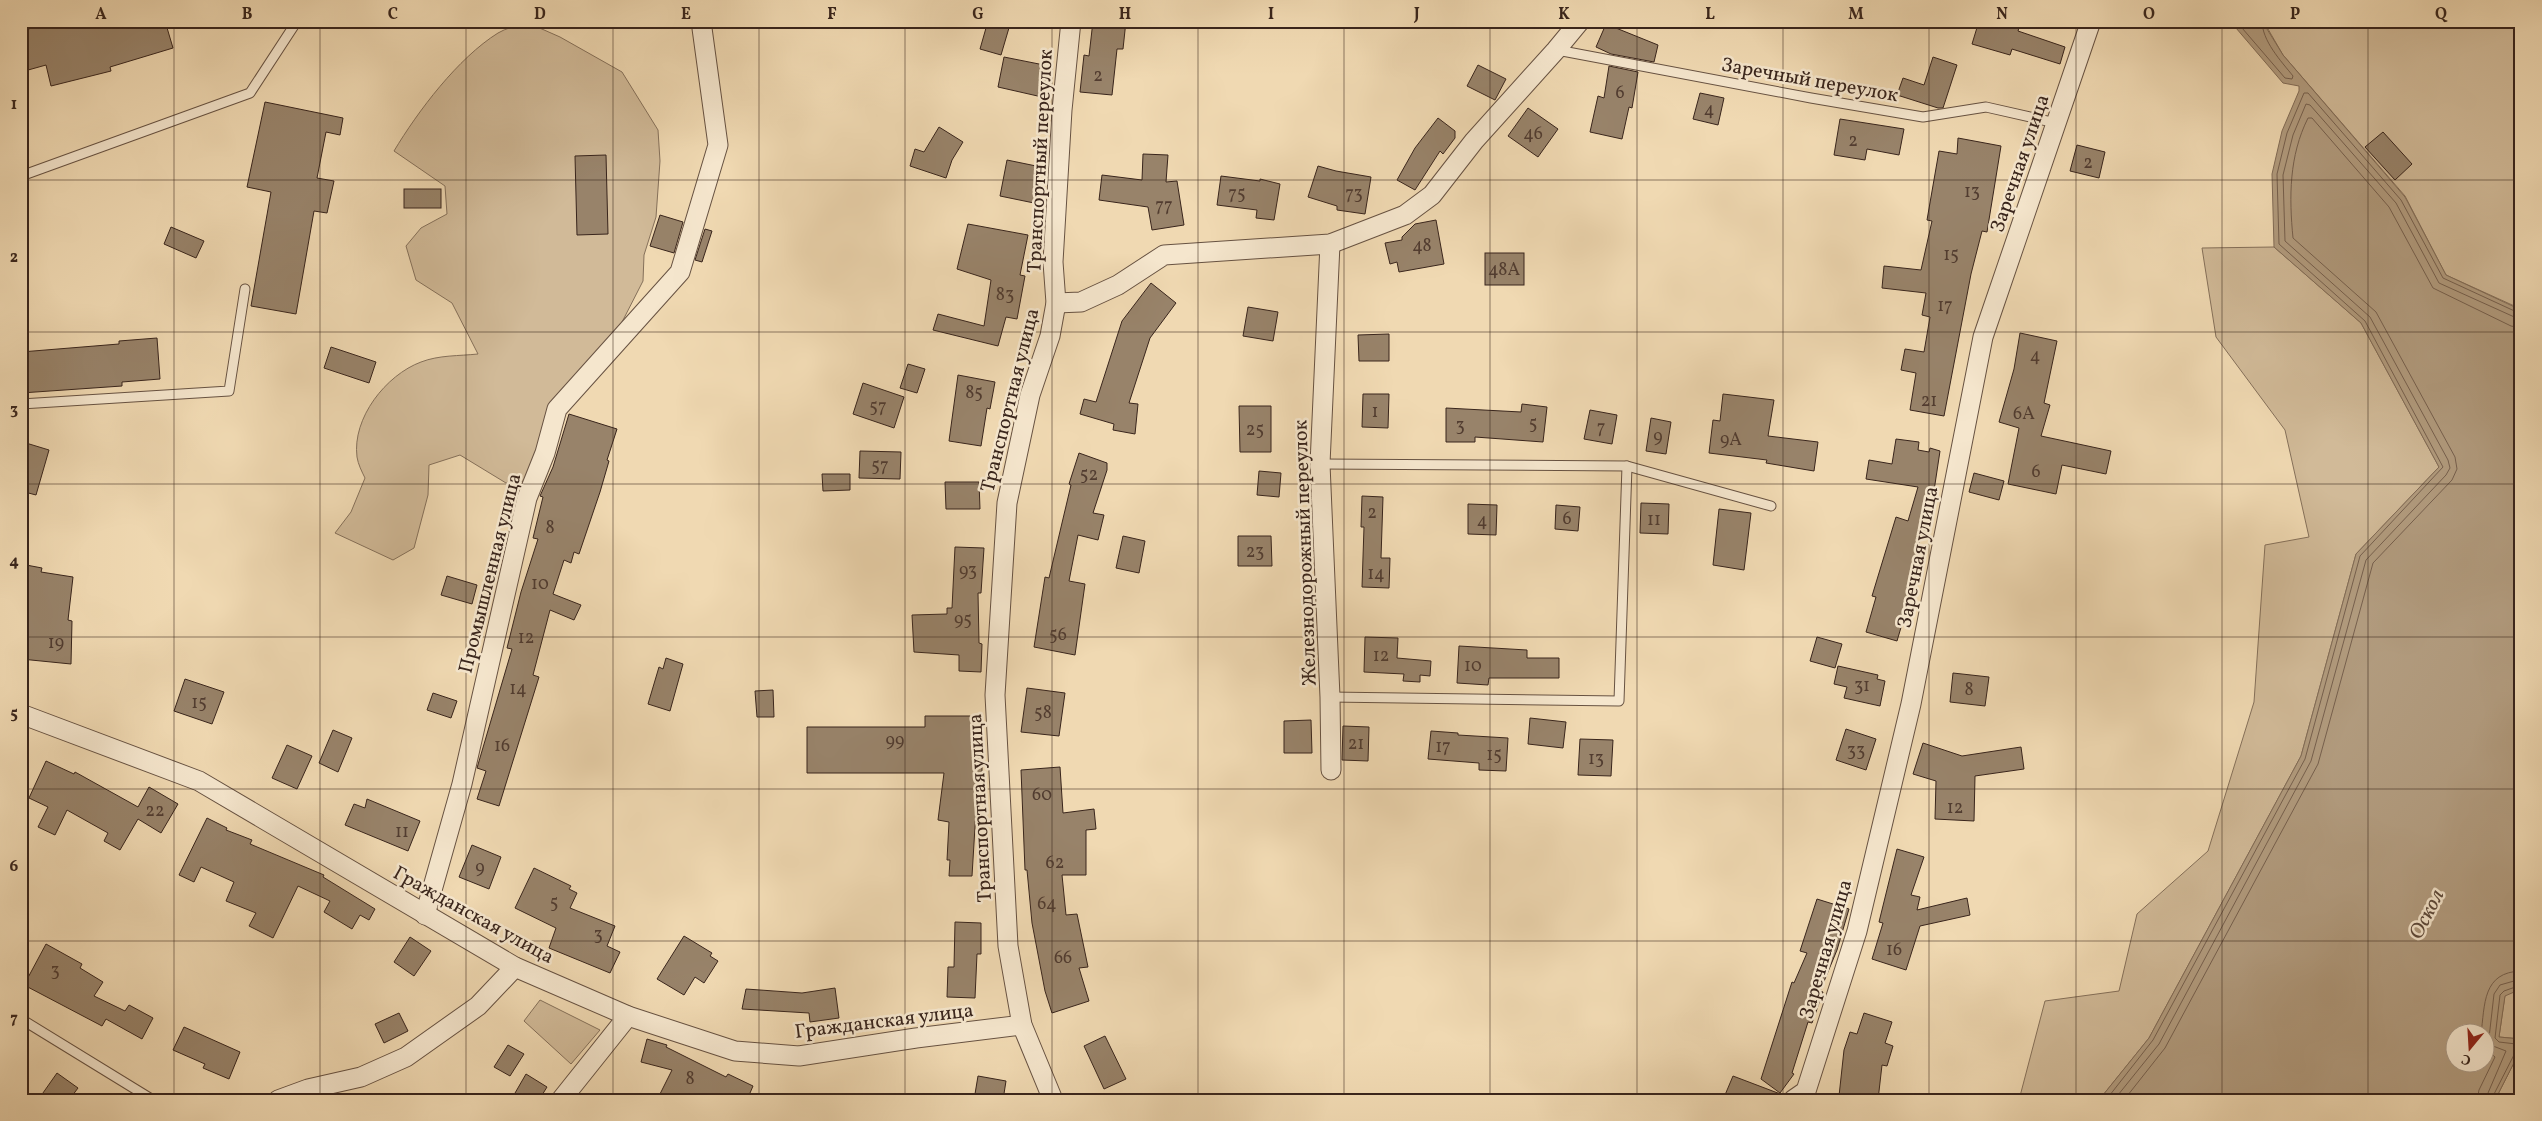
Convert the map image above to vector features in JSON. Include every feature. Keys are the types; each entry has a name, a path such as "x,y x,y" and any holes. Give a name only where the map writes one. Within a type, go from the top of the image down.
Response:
{"street":[{"name":"Промышленная улица","path":"425,915 462,784 527,498 545,453 557,409 680,272 718,145 701,21"},
{"name":"Транспортный переулок","path":"1056,303 1053,262 1062,110 1071,21"},
{"name":"Транспортная улица","path":"1052,1100 1022,1025 1008,946 995,695 1007,503 1030,395 1050,336 1056,303 1081,302 1118,285 1164,255 1330,244 1405,215 1432,195 1474,141 1580,21"},
{"name":"Заречная улица","path":"1793,1100 1806,1091 1857,931 1912,704 1983,337 2091,21"},
{"name":"Железнодорожный переулок","path":"1330,244 1320,464 1330,697 1331,770"},
{"name":"Гражданская улица","path":"21,714 199,781 515,967 628,1016 735,1051 799,1056 916,1038 1022,1025"},
{"path":"278,1100 308,1089 361,1077 406,1057 478,1006 515,967"},
{"path":"562,1100 628,1016"}],"lane":[{"path":"21,176 250,92 297,21"},
{"name":"Заречный переулок","path":"1556,50 1801,97 1923,117 1986,107 2056,123"},
{"path":"21,404 229,391 245,289"},
{"path":"1320,464 1627,466 1771,506"},
{"path":"1330,697 1619,701 1627,466"},
{"path":"21,1019 153,1100"}],"shaded area":[{"path":"2268,21 2521,21 2521,309 2446,275 2405,196 2283,55 2268,29"},
{"path":"526,22 560,37 622,72 658,130 660,161 656,217 644,255 643,281 620,326 538,444 526,481 506,483 460,455 429,465 428,495 414,548 393,560 335,533 351,512 365,478 357,457 357,442 366,413 384,387 408,368 435,358 478,354 452,303 416,280 406,246 421,228 447,214 445,186 394,151 440,86 468,56 498,33"},
{"path":"2274,247 2361,323 2439,467 2356,554 2301,756 2149,1038 2099,1100 2019,1100 2045,1001 2119,991 2137,914 2208,851 2254,702 2265,545 2309,537 2285,430 2216,337 2202,248"},
{"path":"2521,989 2521,1039 2499,1037 2505,995"},
{"path":"540,1000 600,1030 571,1064 524,1021"},
{"path":"2521,1049 2521,1100 2495,1100"}],"water":[{"name":"Оскол","path":"2230,21 2267,21 2267,29 2283,55 2405,197 2446,275 2521,310 2521,989 2505,996 2499,1037 2521,1039 2521,1049 2495,1100 2099,1100 2149,1038 2301,756 2356,554 2439,467 2361,323 2274,247 2272,174 2282,131 2299,91 2299,86 2283,83"}],"building":[{"path":"59,21 165,21 173,48 110,67 111,71 51,86 46,65 21,72 21,31"},
{"path":"988,21 1011,21 1001,55 980,49"},
{"path":"1093,21 1126,21 1123,49 1117,49 1112,95 1080,92 1084,55 1089,56"},
{"path":"1979,21 2011,21 2020,24 2018,31 2065,47 2060,64 2012,49 2010,55 1972,44"},
{"path":"1606,24 1658,45 1654,62 1611,54 1596,47"},
{"path":"1004,57 1049,66 1042,97 998,87"},
{"path":"1933,57 1957,65 1943,108 1897,95 1903,78 1924,85"},
{"path":"1478,65 1506,79 1495,100 1467,86"},
{"path":"1609,66 1638,72 1632,108 1629,107 1622,139 1590,132 1598,96 1604,98"},
{"path":"1700,93 1724,98 1718,125 1693,119"},
{"path":"265,102 343,118 340,135 326,132 317,178 334,181 327,213 314,211 296,314 251,306 271,192 247,187"},
{"path":"1528,108 1558,129 1538,157 1508,136"},
{"path":"1438,118 1455,131 1455,138 1443,154 1440,151 1415,190 1397,180 1415,148"},
{"path":"1840,119 1904,129 1899,155 1867,149 1865,160 1834,155"},
{"path":"939,127 963,142 952,160 946,178 910,166 915,149 924,152"},
{"path":"2383,132 2412,164 2395,180 2365,147"},
{"path":"1958,138 2001,146 1987,232 1982,231 1971,274 1944,416 1910,410 1916,373 1901,370 1905,349 1924,352 1930,317 1922,315 1926,293 1882,288 1884,266 1921,270 1932,221 1927,220 1939,151 1957,154"},
{"path":"2077,145 2105,152 2099,178 2070,171"},
{"path":"1143,154 1168,155 1166,182 1177,181 1184,225 1152,230 1148,207 1099,200 1102,175 1142,180"},
{"path":"606,155 608,234 577,235 575,156"},
{"path":"1007,160 1041,167 1034,203 1000,196"},
{"path":"1318,166 1371,177 1365,214 1337,210 1337,206 1308,197"},
{"path":"1221,176 1260,181 1260,179 1280,184 1274,220 1256,218 1257,210 1217,205"},
{"path":"404,189 441,189 441,208 404,208"},
{"path":"660,215 683,222 674,253 650,246"},
{"path":"1436,220 1444,264 1399,272 1397,262 1390,264 1385,243 1402,240 1402,237 1415,224"},
{"path":"968,224 1028,235 1020,275 1025,276 1017,319 1006,317 998,346 933,330 938,314 984,326 991,280 957,269"},
{"path":"171,227 204,241 196,258 164,244"},
{"path":"705,229 712,231 702,262 695,260"},
{"path":"1485,253 1524,253 1524,285 1485,285"},
{"path":"1151,283 1176,303 1150,338 1129,403 1138,404 1135,434 1113,430 1114,424 1080,414 1084,399 1096,402 1122,321"},
{"path":"1248,307 1278,312 1273,341 1243,336"},
{"path":"2020,333 2057,341 2044,403 2050,405 2041,436 2111,451 2106,474 2062,465 2056,494 2008,484 2019,428 1999,422 2014,369"},
{"path":"1389,334 1389,361 1359,361 1358,335"},
{"path":"157,338 160,379 122,382 122,386 21,393 21,352 119,344 119,341"},
{"path":"331,347 376,362 369,383 324,368"},
{"path":"908,364 925,369 917,393 900,388"},
{"path":"958,375 995,382 990,409 987,408 981,446 949,441"},
{"path":"863,383 904,397 894,428 853,414"},
{"path":"1363,394 1389,394 1388,428 1362,427"},
{"path":"1723,394 1774,400 1768,436 1818,442 1814,471 1766,463 1767,460 1709,453 1713,420 1720,421"},
{"path":"1522,404 1547,407 1543,442 1475,437 1475,442 1446,442 1446,408 1521,412"},
{"path":"1239,406 1271,406 1271,452 1240,452"},
{"path":"1590,410 1617,415 1612,444 1584,439"},
{"path":"569,414 617,429 607,460 609,461 600,492 579,554 574,552 571,563 564,560 553,594 581,605 574,620 550,610 533,675 539,677 499,806 477,799 486,771 477,768 512,649 507,648 521,592 538,539 533,538 543,497 540,496 553,467"},
{"path":"1651,418 1671,422 1666,454 1646,451"},
{"path":"1896,439 1919,442 1918,450 1929,452 1930,448 1940,451 1932,504 1934,505 1929,522 1932,522 1927,539 1921,537 1910,578 1915,580 1897,641 1866,632 1876,597 1872,596 1896,517 1908,521 1918,487 1866,479 1869,460 1892,464"},
{"path":"26,443 49,450 36,495 21,491 21,457"},
{"path":"860,451 901,452 900,479 859,478"},
{"path":"1079,453 1107,463 1107,470 1093,513 1104,515 1098,540 1078,535 1069,581 1085,584 1075,655 1034,647 1045,577 1049,578 1071,485 1069,484"},
{"path":"1259,471 1281,473 1279,497 1257,495"},
{"path":"1974,473 2004,481 1999,500 1969,492"},
{"path":"822,474 850,474 850,490 823,491"},
{"path":"945,482 979,482 980,509 946,509"},
{"path":"1362,496 1383,497 1381,558 1390,558 1389,588 1362,587 1364,527 1361,527"},
{"path":"1641,503 1669,504 1668,534 1640,533"},
{"path":"1468,504 1497,505 1496,535 1468,534"},
{"path":"1556,505 1580,507 1578,531 1555,529"},
{"path":"1719,509 1751,513 1744,570 1713,565"},
{"path":"1123,536 1145,541 1139,573 1116,568"},
{"path":"1238,536 1271,536 1272,566 1238,566"},
{"path":"955,547 984,548 981,593 978,593 979,643 982,644 981,672 959,671 959,655 914,652 912,615 947,614 947,608 952,608"},
{"path":"21,564 42,568 41,572 73,577 68,620 72,621 71,664 21,659"},
{"path":"447,576 477,585 472,604 441,595"},
{"path":"1365,637 1398,638 1397,658 1431,661 1430,676 1420,675 1420,682 1403,681 1404,674 1364,672"},
{"path":"1817,637 1842,644 1835,668 1810,661"},
{"path":"1459,646 1527,650 1527,658 1559,658 1559,678 1489,678 1488,685 1457,683"},
{"path":"666,658 683,664 670,711 648,704 659,667 663,669"},
{"path":"1838,666 1878,675 1877,679 1885,681 1880,706 1844,698 1847,687 1834,684"},
{"path":"1953,673 1989,677 1985,706 1950,702"},
{"path":"185,679 224,692 212,724 174,711"},
{"path":"1027,688 1065,693 1059,736 1021,732"},
{"path":"773,690 774,717 757,717 755,691"},
{"path":"433,693 457,701 451,718 427,710"},
{"path":"925,716 982,716 982,780 980,794 977,794 972,876 949,876 950,860 947,860 949,822 938,820 944,773 807,773 807,727 925,727"},
{"path":"1530,718 1566,722 1563,748 1528,744"},
{"path":"1311,720 1312,753 1284,753 1284,721"},
{"path":"1343,726 1369,727 1368,761 1342,760"},
{"path":"1846,729 1876,739 1866,770 1836,760"},
{"path":"333,730 352,738 338,772 319,763"},
{"path":"1431,731 1458,733 1458,735 1508,738 1506,771 1479,770 1479,763 1428,759"},
{"path":"1580,739 1613,740 1611,776 1578,775"},
{"path":"1923,743 1962,756 2021,747 2024,769 1975,776 1974,821 1935,819 1936,781 1913,774"},
{"path":"287,745 312,756 297,789 272,778"},
{"path":"46,761 74,774 75,772 138,807 149,787 178,804 161,833 138,819 120,850 104,841 108,833 67,810 55,835 38,827 48,807 29,798"},
{"path":"1060,767 1063,813 1094,809 1096,829 1086,830 1086,875 1062,875 1066,915 1077,914 1088,967 1079,968 1089,1001 1052,1013 1045,991 1032,923 1027,870 1025,870 1021,770"},
{"path":"367,799 420,821 408,851 345,825 354,804 365,808"},
{"path":"207,818 227,828 226,830 252,840 250,844 324,875 323,877 375,909 369,920 360,915 352,929 324,912 330,901 298,886 273,938 249,926 256,913 226,901 234,882 201,867 194,882 179,875"},
{"path":"472,845 501,857 489,889 459,877"},
{"path":"1897,849 1924,857 1911,895 1920,897 1917,910 1967,898 1970,915 1920,926 1906,970 1872,959 1883,923 1879,922"},
{"path":"534,868 571,886 569,889 577,893 570,908 615,926 607,946 620,952 610,973 549,948 556,928 515,908"},
{"path":"1817,899 1849,909 1837,950 1820,991 1823,992 1812,1023 1808,1022 1792,1073 1794,1074 1780,1093 1761,1079 1792,982 1794,983 1807,953 1800,951"},
{"path":"955,922 981,923 981,954 977,954 975,998 947,997 948,967 954,967"},
{"path":"684,936 712,953 710,956 718,961 704,983 695,977 684,995 657,979"},
{"path":"410,937 431,951 414,976 394,962"},
{"path":"46,944 82,964 80,968 103,982 94,996 125,1011 129,1005 153,1018 142,1039 106,1019 102,1026 24,985"},
{"path":"835,988 839,1018 810,1022 809,1013 742,1009 746,989 802,993"},
{"path":"399,1013 408,1031 384,1043 375,1024"},
{"path":"1864,1013 1892,1022 1885,1043 1893,1046 1887,1066 1882,1065 1878,1100 1839,1096 1844,1050 1850,1032 1857,1034"},
{"path":"184,1027 240,1052 229,1079 203,1068 205,1064 173,1050"},
{"path":"1105,1036 1126,1079 1104,1089 1084,1046"},
{"path":"647,1039 667,1045 666,1047 726,1077 728,1074 753,1086 747,1100 657,1100 672,1070 641,1062"},
{"path":"508,1045 524,1054 510,1076 494,1067"},
{"path":"57,1073 78,1088 69,1100 38,1100"},
{"path":"526,1074 547,1087 539,1100 511,1100"},
{"path":"978,1076 1006,1081 1003,1100 974,1100"},
{"path":"1733,1076 1783,1095 1782,1100 1738,1100 1725,1095"}]}
